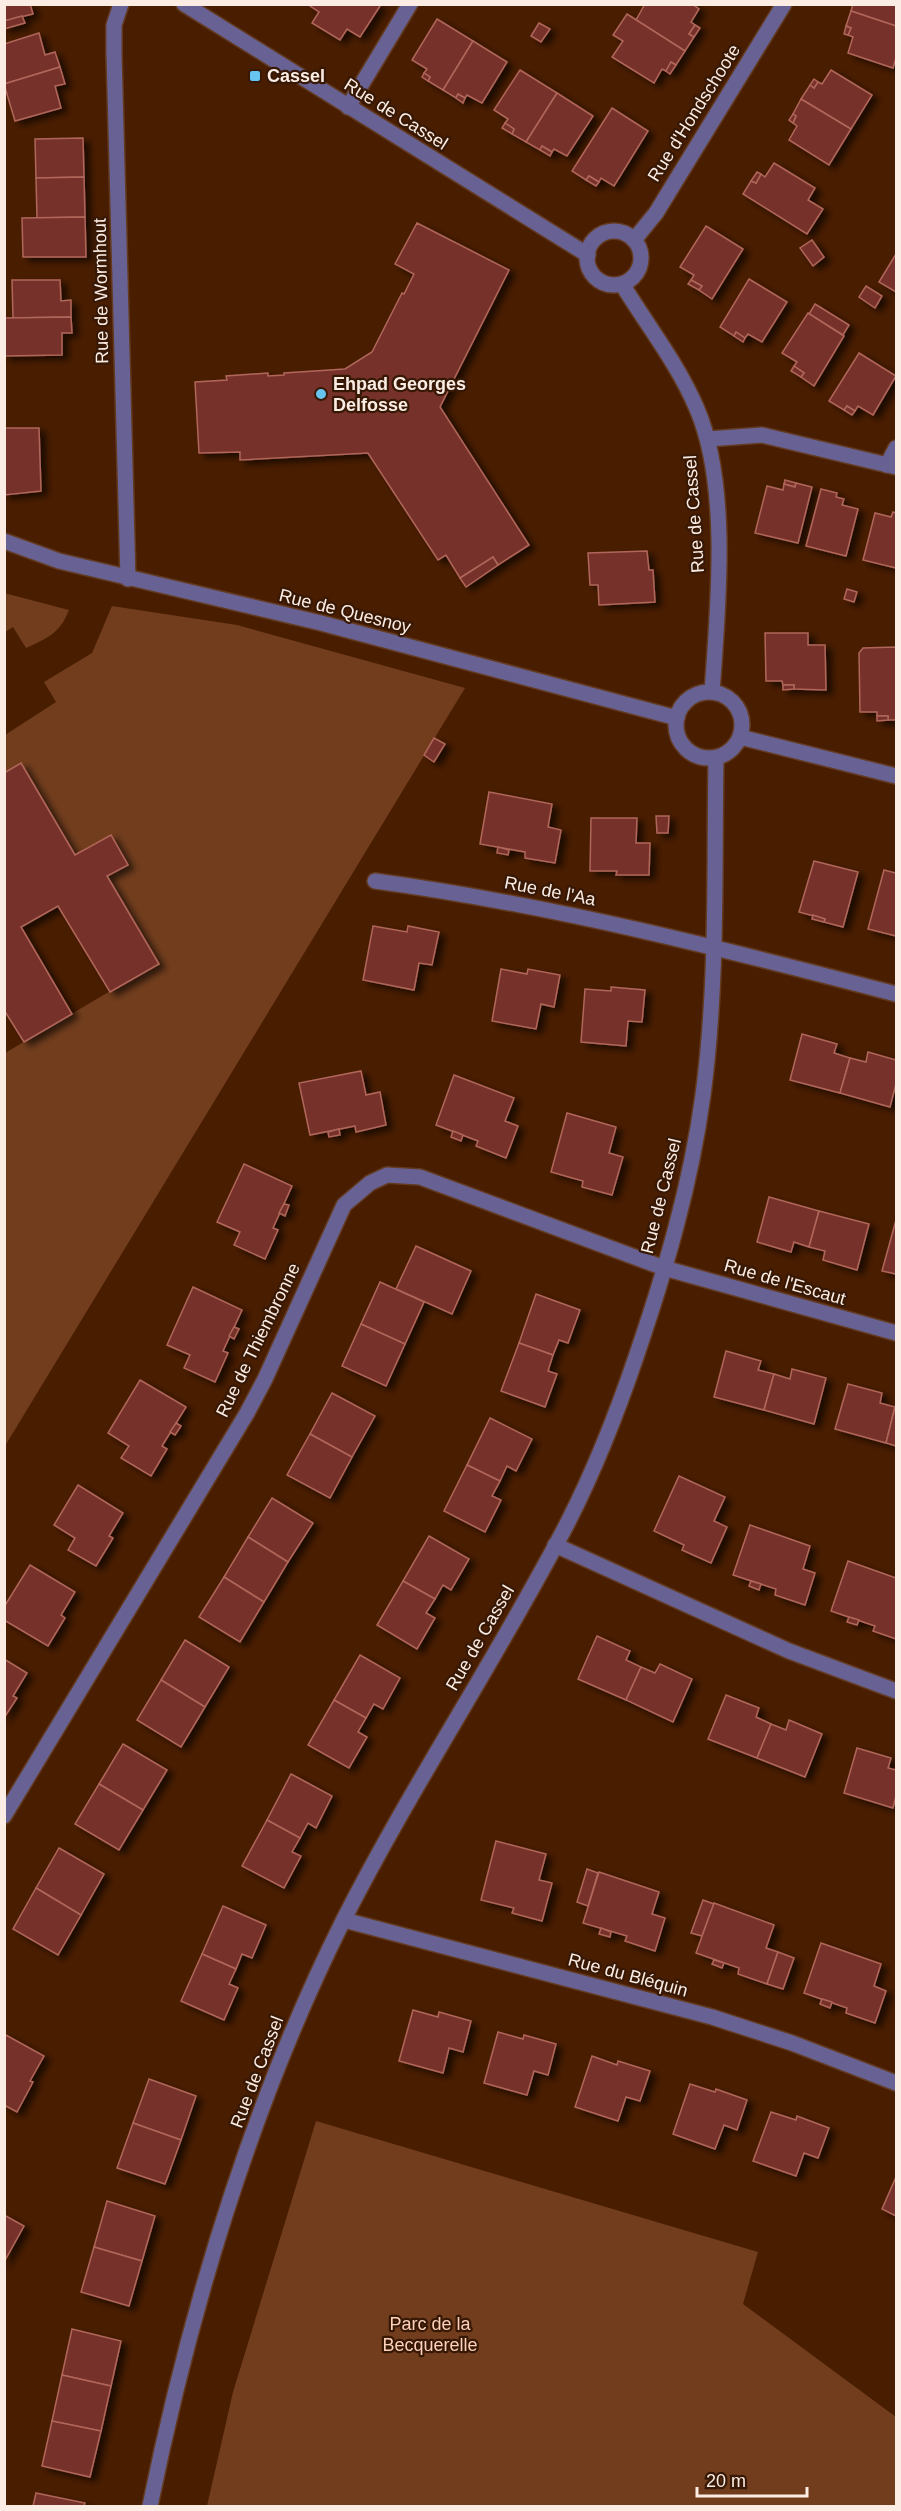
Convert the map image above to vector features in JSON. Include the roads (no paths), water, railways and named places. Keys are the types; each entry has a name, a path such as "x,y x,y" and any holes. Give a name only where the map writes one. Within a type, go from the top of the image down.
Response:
{"street":[{"name":"Rue de Wormhout","path":"121,4 114,25 114,54 128,579"},
{"name":"Rue de Cassel","path":"184,4 588,255"},
{"path":"348,107 410,4"},
{"name":"Rue d'Hondschoote","path":"634,240 656,213 784,4"},
{"path":"619,232 634,240 639,248 640,265 636,273 622,284 605,283 597,279 588,264 588,255 595,239 602,234 619,232"},
{"name":"Rue de Cassel","path":"622,284 681,377 708,439 714,471 717,515 718,592 712,692"},
{"path":"708,439 762,435 892,466 897,448"},
{"name":"Rue de Quesnoy","path":"4,542 59,561 321,624 677,718"},
{"path":"712,692 722,695 737,708 741,717 740,737 735,747 716,758 694,755 685,749 676,730 677,718 686,702 703,693 712,692"},
{"path":"740,737 897,776"},
{"name":"Rue de Cassel","path":"150,2506 182,2367 232,2193 268,2093 310,1991 344,1920 555,1545 584,1488 618,1406 664,1268 680,1210 703,1097 716,947 716,758"},
{"name":"Rue de l'Aa","path":"375,881 562,913 716,947"},
{"path":"716,947 897,994"},
{"name":"Rue de Thiembronne","path":"4,1816 247,1413 265,1379 334,1225 344,1205 356,1194 370,1183 387,1175 420,1177 664,1268"},
{"name":"Rue de l'Escaut","path":"664,1268 897,1333"},
{"path":"555,1545 789,1651 897,1691"},
{"name":"Rue du Bléquin","path":"344,1920 712,2017 782,2040 897,2083"}],"place":[{"name":"Cassel","path":"255,76"},
{"name":"Ehpad Georges Delfosse","path":"321,394"}],"park label":[{"name":"Parc de la Becquerelle","path":"430,2334"}]}
